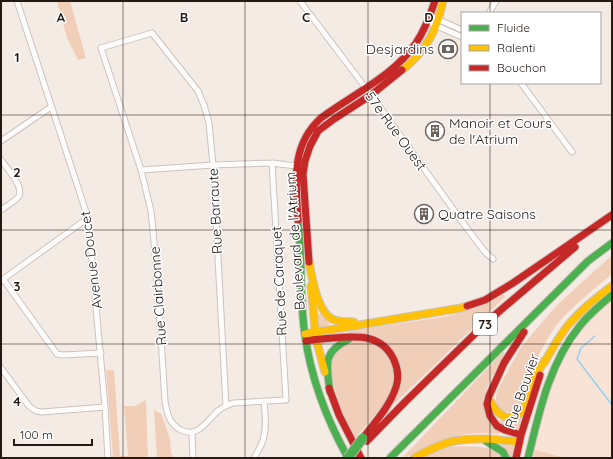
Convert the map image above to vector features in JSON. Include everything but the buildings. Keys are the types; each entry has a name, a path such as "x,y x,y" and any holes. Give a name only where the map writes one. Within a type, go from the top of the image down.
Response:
{"main road":[{"name":"Boulevard de l'Atrium","path":"433,21 435,1"},
{"name":"Boulevard de l'Atrium","path":"348,458 330,423 321,398 312,369 306,338 302,306 296,178 300,166 305,161 310,146 318,131 368,92 403,59 433,21 444,1"},
{"name":"Boulevard de l'Atrium","path":"300,166 303,174 308,258 316,336 330,392 337,412 348,436 361,458"},
{"path":"306,338 382,321 461,308 485,300 513,283 612,216"},
{"name":"73","path":"352,458 365,439 490,320 612,216"},
{"name":"73","path":"390,458 588,261 612,243"},
{"path":"308,258 320,305 324,314 332,319 345,322 382,321"},
{"name":"Rue Bouvier","path":"516,458 545,360 569,324 592,302 612,286"},
{"name":"Rue Bouvier","path":"528,458 546,391 561,354 576,331 595,310 612,295"},
{"path":"533,441 521,438 497,426 490,416 488,404 489,396 504,363 536,314"},
{"path":"316,336 354,336 366,337 378,341 387,348 394,358 397,369 397,386 392,398 365,439 348,458"},
{"path":"330,392 327,362 331,351 338,345 354,336"},
{"path":"489,396 492,407 498,414 509,418 516,416 522,411 534,380 545,360"},
{"path":"414,458 424,452 459,440 521,438"},
{"path":"484,440 503,452 506,458"}],"street":[{"name":"Avenue Doucet","path":"17,1 88,218 105,407 108,458"},
{"name":"57e Rue Ouest","path":"300,1 466,227 485,252 493,259"},
{"path":"489,12 496,1"},
{"path":"433,21 461,30"},
{"path":"433,21 461,36"},
{"name":"Rue Clairbonne","path":"152,33 101,48 141,170 151,211 167,413 170,421 177,428 185,432 192,433"},
{"name":"Rue Barraute","path":"152,33 198,91 209,123 213,165 226,406"},
{"path":"522,84 572,152"},
{"path":"1,141 51,107"},
{"path":"1,160 17,183 20,192 19,197 1,210"},
{"path":"141,170 272,163 300,166"},
{"name":"Rue de Caraquet","path":"264,402 286,400 272,163"},
{"path":"88,218 2,280 58,354 100,353"},
{"path":"1,368 29,406 36,411 42,412 105,407"},
{"path":"194,458 192,433 198,431 219,410 233,403 264,402 266,423 265,432 263,441 254,458"}],"shaded area":[{"path":"57,1 70,1 86,58 78,60 67,38"},
{"path":"612,255 612,274 565,315 552,332 535,364 519,409 511,413 502,411 496,402 496,395 521,347 557,305"},
{"path":"503,294 505,297 393,405 395,355 349,334 348,331 456,314"},
{"path":"612,295 612,458 528,458 546,391 568,342"},
{"path":"321,314 329,325 320,328 318,327 317,316"},
{"path":"353,341 370,342 385,350 395,374 389,398 354,440 341,411 330,364 334,352"},
{"path":"503,352 505,353 490,381 483,399 500,432 499,434 481,433 461,435 432,445 405,458 403,457"},
{"path":"106,370 114,370 120,456 128,456 124,406 135,406 146,400 148,458 113,458"},
{"path":"154,410 161,414 164,421 170,439 171,452 174,458 157,458"},
{"path":"519,419 522,421 520,431 506,428 498,421 500,420"},
{"path":"501,445 515,446 512,458 509,458"},
{"path":"449,447 482,447 493,450 503,458 420,458"},
{"path":"535,450 562,457 564,458 533,458"}],"waterway":[{"path":"595,336 581,348 577,359 612,405"}],"traffic: fast":[{"path":"298,220 304,328 311,367 321,399 333,429 348,458"},
{"path":"390,458 588,261 612,243"},
{"path":"528,458 546,390 560,357 569,341 583,323 594,310 612,295"},
{"path":"330,392 327,367 330,355 334,349 349,339"},
{"path":"348,458 363,438"},
{"path":"486,441 503,452 506,458"}],"traffic: slow":[{"path":"402,70 417,56 430,38 437,22 443,1"},
{"path":"308,258 318,300 322,308 332,319 343,322 354,322"},
{"path":"311,286 316,339 325,372"},
{"path":"544,363 570,323 590,303 612,286"},
{"path":"305,334 467,306"},
{"path":"491,402 497,411 505,417 509,418 518,415 524,408 534,379 545,360"},
{"path":"414,458 429,450 454,441 479,439 520,442"}],"traffic: jam":[{"path":"298,220 296,192 297,166 304,141 311,129 321,118 372,84 396,66 407,55 422,33 435,1"},
{"path":"309,262 303,174 305,161 310,146 318,131 371,95 402,70"},
{"path":"467,306 485,300 513,283 612,215"},
{"path":"367,441 489,320 575,247"},
{"path":"521,435 497,426 490,416 487,404 489,396 504,363 524,332"},
{"path":"306,341 351,337 368,338 383,345 394,360 398,377 397,384 390,401 382,414 363,438"},
{"path":"516,458 521,435 540,375"},
{"path":"329,388 339,415 361,458"}],"place":[{"name":"Desjardins","path":"448,49"},
{"name":"Manoir et Cours de l'Atrium","path":"435,131"},
{"name":"Quatre Saisons","path":"424,214"}]}
